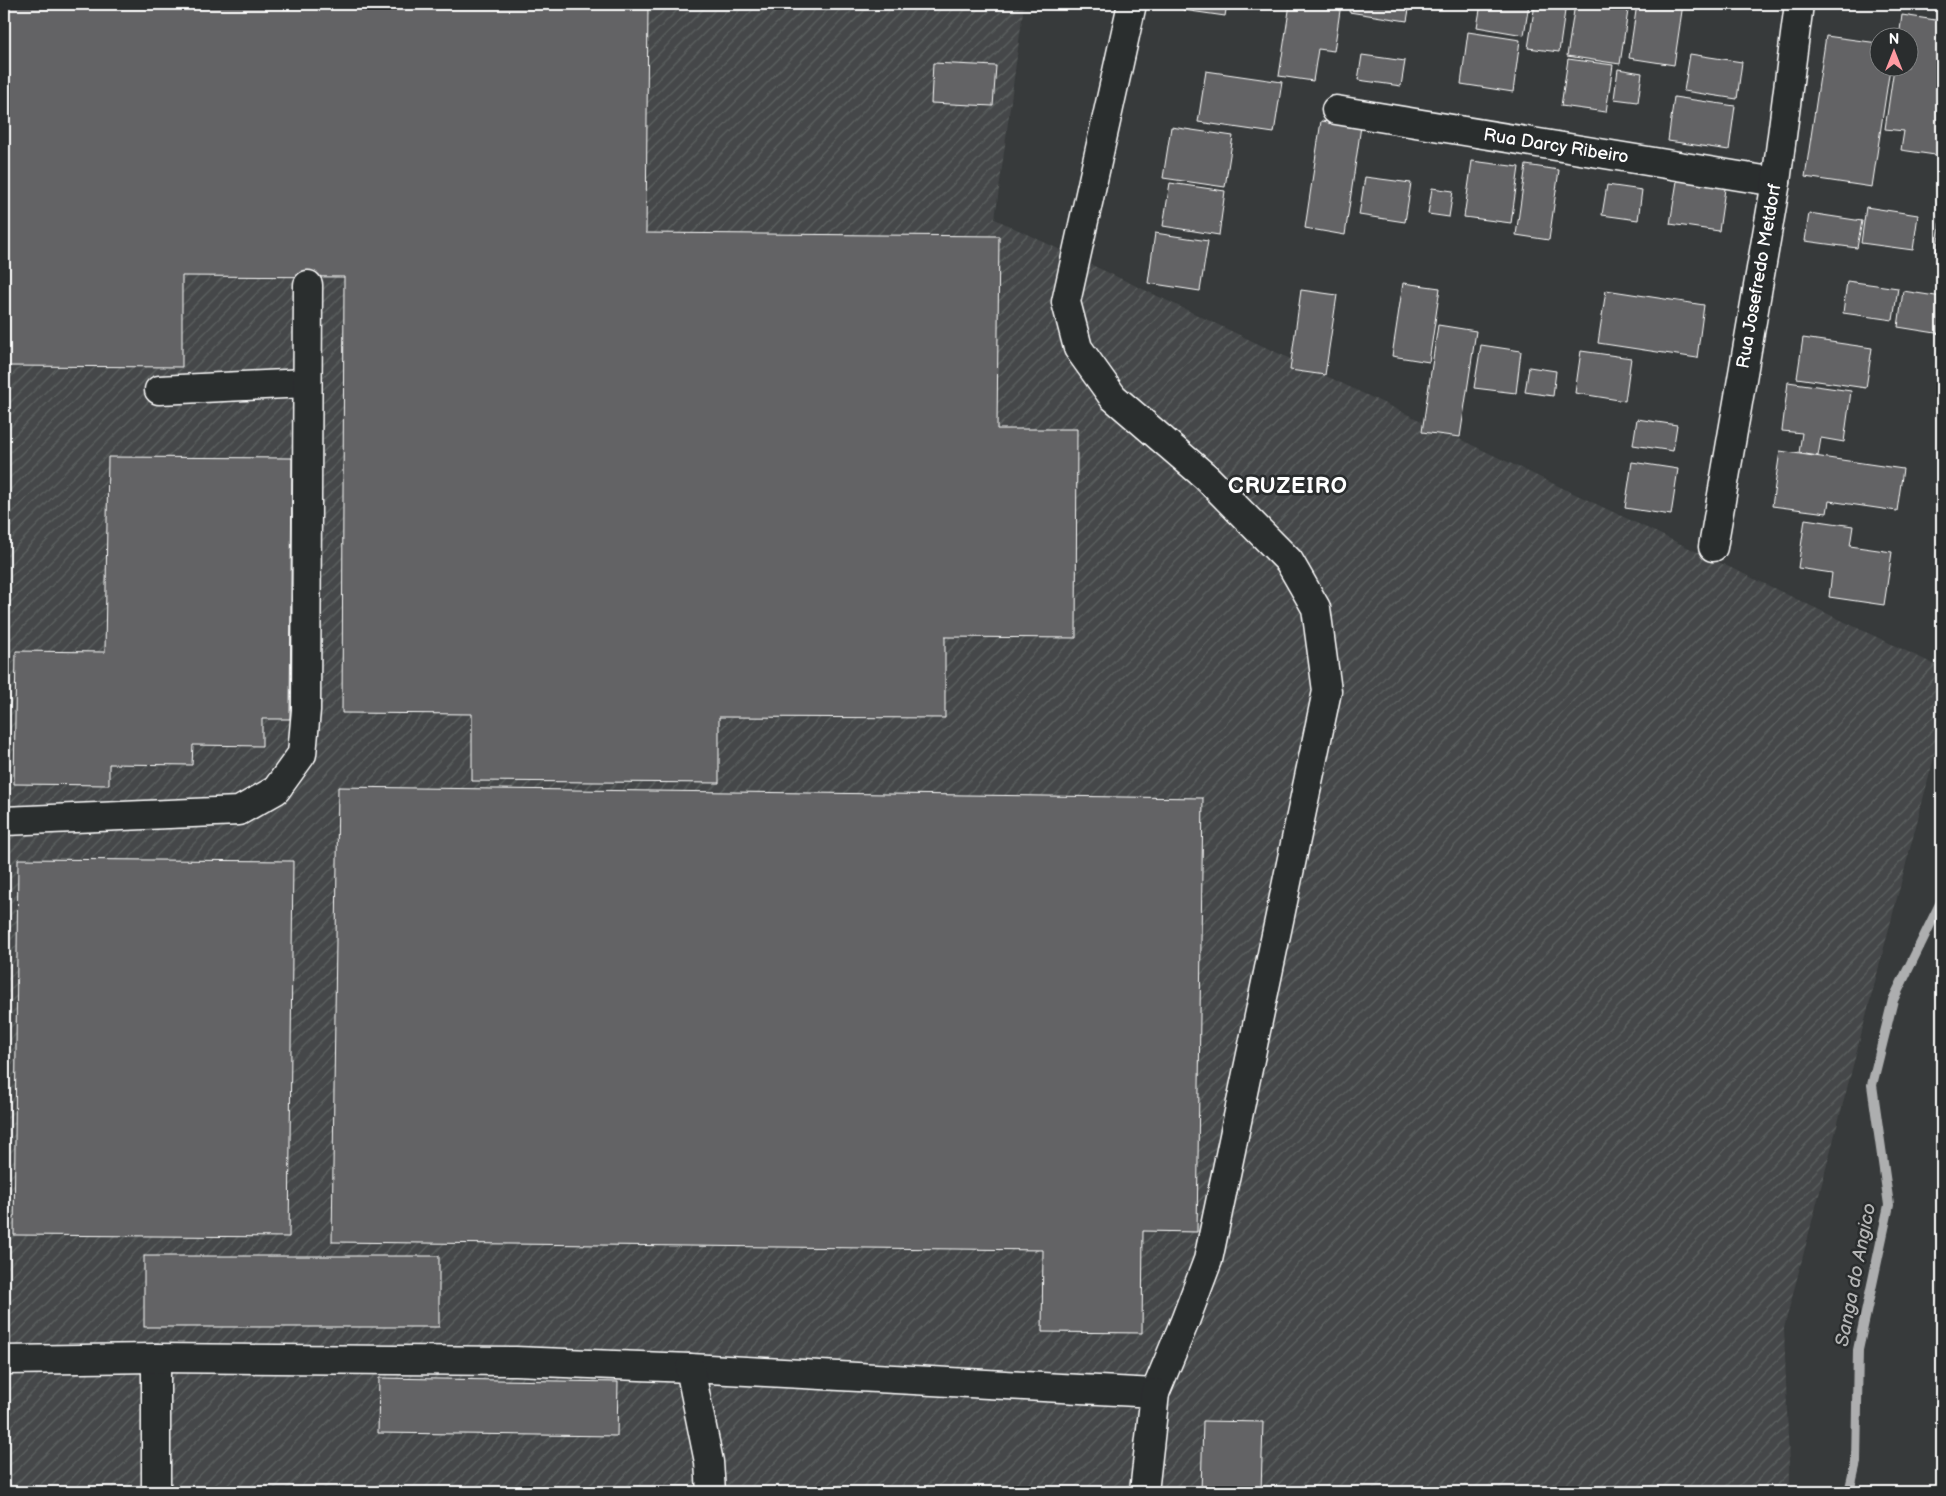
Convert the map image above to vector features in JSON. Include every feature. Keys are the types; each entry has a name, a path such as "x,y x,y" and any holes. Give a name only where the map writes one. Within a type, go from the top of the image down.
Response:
{"street":[{"path":"1132,4 1066,302 1078,348 1113,397 1206,477 1289,561 1316,608 1327,691 1208,1260 1155,1393 1144,1492"},
{"name":"Rua Josefredo Metdorf","path":"1713,547 1776,182 1799,4"},
{"name":"Rua Darcy Ribeiro","path":"1336,110 1776,182"},
{"path":"4,821 239,812 276,790 302,754 306,710 308,285"},
{"path":"159,390 307,383"},
{"path":"4,1360 156,1358 515,1361 690,1368 1155,1393"},
{"path":"156,1358 156,1492"},
{"path":"690,1368 709,1462 711,1492"}],"shaded area":[{"path":"4,4 1024,4 995,219 1942,668 1942,727 1784,1328 1790,1492 4,1492"}],"building":[{"path":"4,4 648,4 646,233 999,236 997,429 1077,429 1076,638 945,637 945,718 719,717 719,783 472,781 472,714 342,713 344,277 182,276 182,367 4,366"},
{"path":"997,4 1072,4 1072,6"},
{"path":"1184,4 1227,4 1225,16 1183,10"},
{"path":"1290,4 1341,4 1334,51 1318,49 1313,81 1279,76"},
{"path":"1350,4 1410,4 1407,21 1349,12"},
{"path":"1481,4 1529,4 1524,35 1477,27"},
{"path":"1535,4 1566,4 1559,52 1528,48"},
{"path":"1575,4 1629,4 1620,64 1567,56"},
{"path":"1637,4 1683,4 1674,65 1629,58"},
{"path":"1902,15 1942,21 1942,156 1901,150 1904,131 1885,129 1893,78 1918,78 1918,28 1900,28"},
{"path":"1468,32 1520,40 1513,92 1461,84"},
{"path":"1826,36 1868,42 1868,78 1888,78 1872,187 1805,177"},
{"path":"1690,54 1742,62 1737,99 1684,91"},
{"path":"1362,55 1405,61 1401,86 1358,80"},
{"path":"1568,59 1613,65 1606,112 1561,106"},
{"path":"933,63 996,66 993,106 931,103"},
{"path":"1618,69 1642,73 1638,102 1614,99"},
{"path":"1206,71 1282,82 1274,133 1198,122"},
{"path":"1674,97 1735,106 1729,150 1668,141"},
{"path":"1321,121 1361,126 1345,235 1305,228"},
{"path":"1171,127 1233,136 1225,187 1163,178"},
{"path":"1472,161 1519,167 1511,223 1464,217"},
{"path":"1526,165 1559,170 1549,240 1516,235"},
{"path":"1678,175 1726,182 1719,231 1670,224"},
{"path":"1365,177 1411,183 1405,222 1359,215"},
{"path":"1170,183 1225,191 1219,235 1163,226"},
{"path":"1607,185 1642,190 1638,220 1602,215"},
{"path":"1432,188 1453,191 1449,217 1428,214"},
{"path":"1866,207 1918,215 1913,250 1861,243"},
{"path":"1809,213 1862,221 1857,248 1805,241"},
{"path":"1940,223 1942,224 1942,254 1936,253"},
{"path":"1155,233 1208,241 1200,291 1148,283"},
{"path":"1847,281 1898,288 1893,320 1843,313"},
{"path":"1403,283 1440,288 1429,362 1392,356"},
{"path":"1301,290 1337,295 1325,375 1290,370"},
{"path":"1606,290 1704,305 1697,358 1598,343"},
{"path":"1903,291 1942,297 1942,334 1898,327"},
{"path":"1438,325 1476,331 1460,437 1422,432"},
{"path":"1803,338 1872,348 1866,388 1797,378"},
{"path":"1481,345 1521,351 1516,393 1474,388"},
{"path":"1581,351 1631,358 1625,401 1575,393"},
{"path":"1529,367 1556,371 1553,396 1525,392"},
{"path":"1788,382 1851,391 1844,442 1821,438 1818,456 1799,453 1802,433 1782,431"},
{"path":"1637,419 1677,425 1673,451 1633,445"},
{"path":"1780,451 1903,469 1897,511 1829,501 1827,513 1772,506"},
{"path":"108,457 292,458 290,719 262,719 262,746 193,745 192,765 109,764 109,785 14,784 16,651 105,652"},
{"path":"1632,462 1678,469 1671,515 1625,508"},
{"path":"1805,519 1853,526 1850,546 1892,552 1884,605 1829,597 1832,573 1798,568"},
{"path":"4,537 5,537 4,736"},
{"path":"338,787 1203,798 1197,1232 1143,1231 1142,1333 1042,1332 1043,1250 332,1242"},
{"path":"18,859 293,861 289,1237 14,1235"},
{"path":"144,1256 439,1256 439,1327 144,1327"},
{"path":"379,1378 618,1382 617,1436 378,1433"},
{"path":"1203,1421 1263,1422 1261,1492 1201,1492"}],"waterway":[{"name":"Sanga do Angico","path":"1849,1492 1856,1462 1858,1350 1889,1205 1872,1085 1893,1000 1942,900"}],"district":[{"name":"CRUZEIRO","path":"1288,486"}]}
